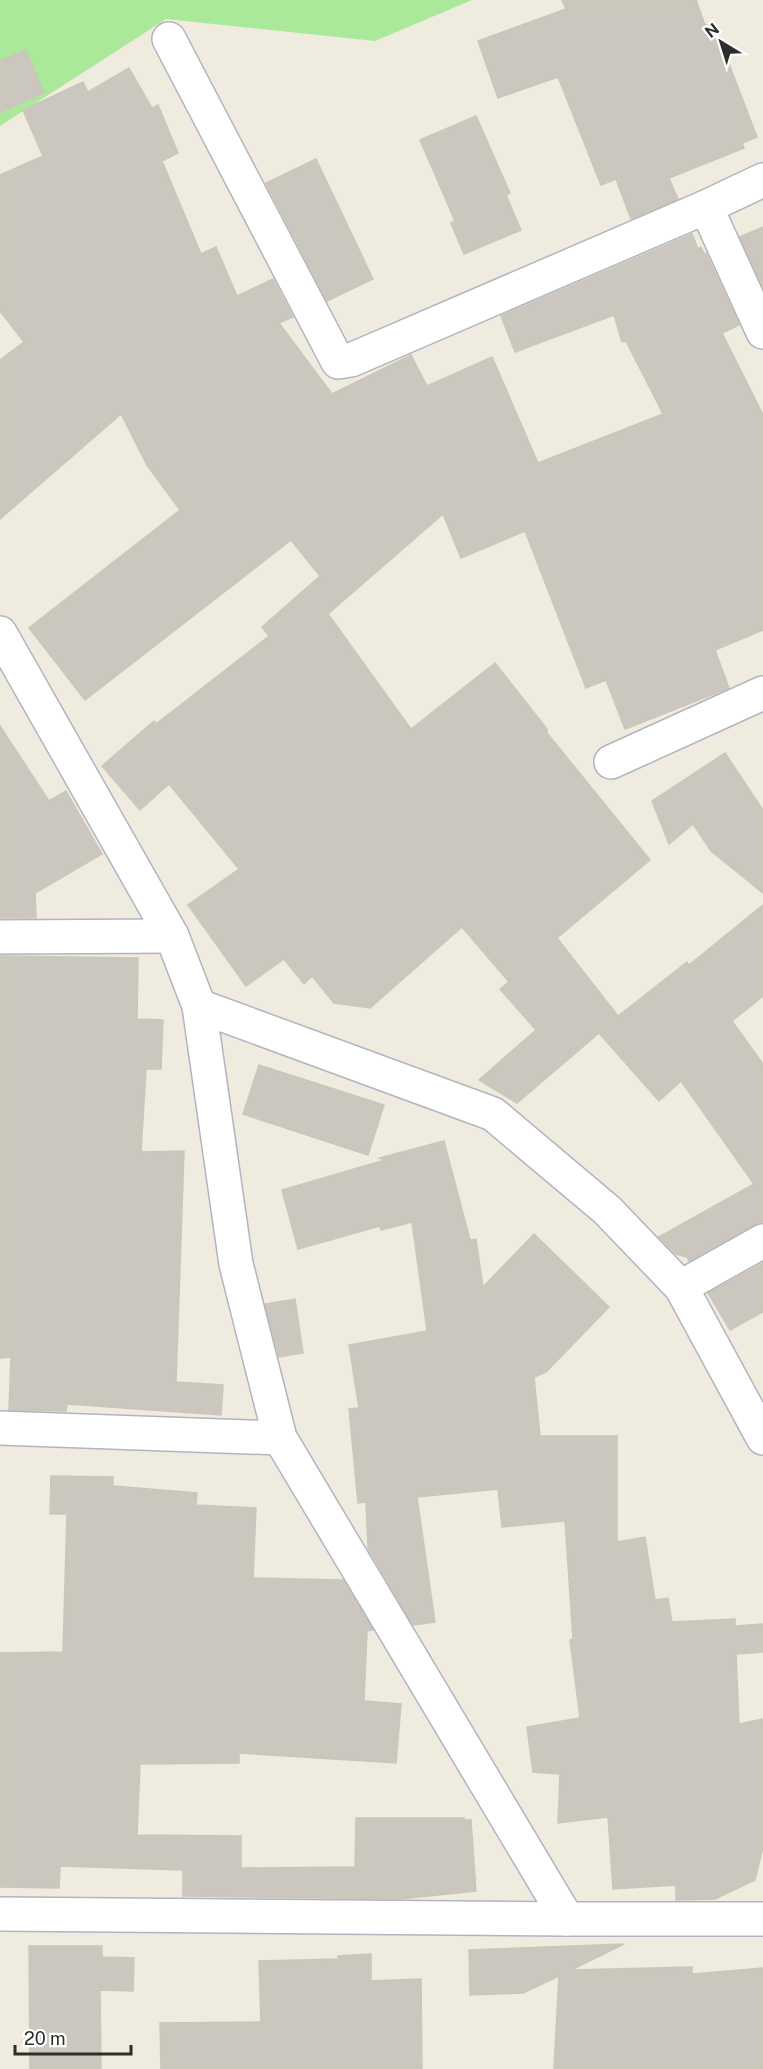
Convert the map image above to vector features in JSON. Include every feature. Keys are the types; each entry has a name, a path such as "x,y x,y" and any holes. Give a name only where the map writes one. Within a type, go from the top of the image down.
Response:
{"street":[{"path":"169,39 338,362 351,360 706,207 763,180"},
{"path":"706,207 763,332"},
{"path":"0,633 172,936 199,1006 236,1264 280,1438 567,1920"},
{"path":"611,762 763,693"},
{"path":"0,937 172,936"},
{"path":"199,1006 493,1114 607,1210 681,1287 763,1438"},
{"path":"681,1287 763,1241"},
{"path":"0,1428 280,1438"},
{"path":"0,1914 567,1920 763,1919"}],"green space":[{"path":"0,0 472,0 375,41 166,19 0,126"}],"building":[{"path":"562,0 696,0 705,25 713,22 757,137 742,143 744,148 669,178 678,199 631,219 616,179 601,185 558,77 498,98 478,41 566,9"},
{"path":"26,50 44,93 0,112 0,61"},
{"path":"129,68 152,108 158,105 178,153 162,161 201,254 216,247 237,296 273,279 293,317 279,323 332,394 411,355 427,386 492,357 538,463 663,414 626,341 622,342 614,315 515,352 501,316 692,234 698,249 701,247 704,254 706,253 739,325 722,333 763,415 763,630 715,650 729,688 625,729 606,680 586,688 525,531 461,558 443,514 328,614 411,729 495,663 547,729 547,733 650,860 557,938 618,1016 687,962 689,965 763,905 763,996 732,1021 763,1064 763,1222 689,1261 687,1257 676,1254 659,1237 754,1184 681,1081 659,1101 599,1033 517,1103 479,1080 536,1030 500,989 509,982 462,927 370,1008 334,1003 312,976 304,984 284,959 246,986 188,905 239,869 169,784 140,810 102,766 154,721 156,724 269,636 262,627 320,576 291,540 85,700 29,628 180,510 147,465 121,414 0,519 0,360 24,342 0,311 0,175 43,156 23,110 83,82 88,92"},
{"path":"476,116 510,193 506,195 521,230 464,254 451,223 455,221 420,140"},
{"path":"316,159 373,279 327,301 266,183"},
{"path":"763,227 763,287 740,237"},
{"path":"0,726 49,801 66,791 102,854 35,893 36,918 0,918"},
{"path":"725,753 763,810 763,893 711,851 693,824 669,844 652,801"},
{"path":"0,956 138,958 137,1019 163,1020 161,1069 146,1069 141,1152 184,1151 176,1382 223,1385 221,1415 67,1404 66,1411 9,1410 11,1357 0,1358"},
{"path":"259,1065 384,1105 368,1155 243,1114"},
{"path":"444,1141 470,1240 476,1239 483,1287 534,1234 609,1307 546,1372 534,1377 540,1436 617,1436 617,1542 645,1537 655,1600 668,1598 672,1622 735,1619 735,1626 763,1624 763,1652 736,1654 739,1724 763,1719 763,1847 755,1880 715,1899 676,1900 676,1885 613,1889 608,1817 558,1823 560,1774 533,1772 527,1727 580,1718 570,1640 573,1639 565,1521 502,1527 498,1489 417,1497 435,1622 413,1625 368,1548 366,1502 358,1503 349,1409 359,1408 349,1345 427,1331 412,1222 381,1230 380,1226 298,1249 282,1190 385,1160 379,1158"},
{"path":"763,1263 763,1312 730,1330 708,1293"},
{"path":"295,1299 303,1353 279,1357 265,1304"},
{"path":"51,1476 113,1477 113,1486 197,1493 196,1505 256,1508 253,1578 343,1580 373,1630 367,1631 364,1701 401,1704 396,1763 239,1753 239,1763 140,1764 137,1835 241,1836 241,1868 355,1867 356,1818 464,1818 464,1820 471,1820 476,1891 399,1899 183,1896 183,1870 60,1866 59,1888 0,1887 0,1653 63,1652 67,1514 50,1514"},
{"path":"624,1944 571,1970 692,1967 692,1974 763,1968 763,2069 554,2069 559,1976 523,1993 470,1995 469,1950"},
{"path":"29,1946 102,1946 102,1957 134,1958 133,1991 100,1990 101,2069 30,2069"},
{"path":"371,1954 371,1981 421,1979 422,2069 161,2069 160,2023 261,2022 259,1961 338,1959 338,1956"}]}
